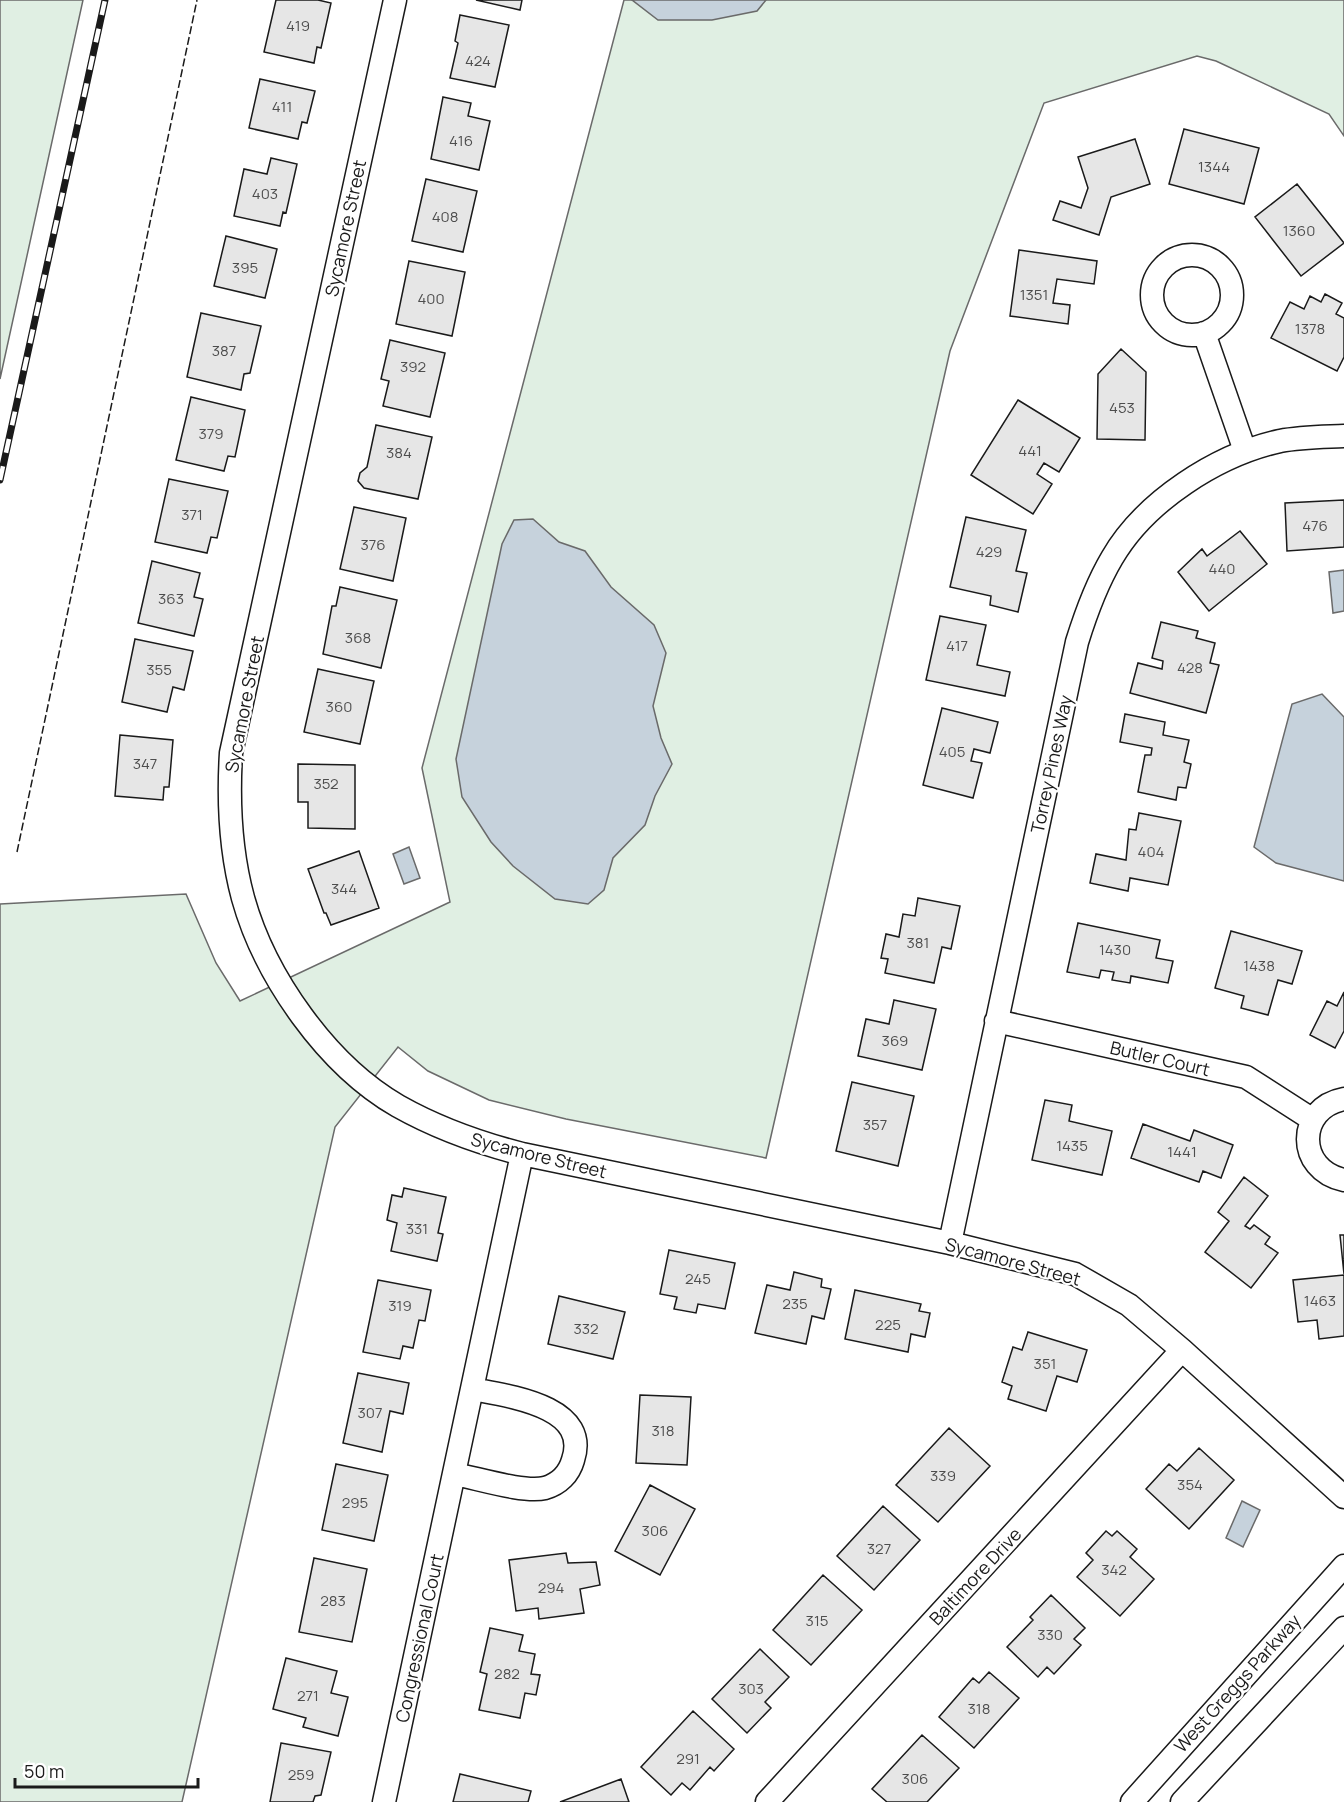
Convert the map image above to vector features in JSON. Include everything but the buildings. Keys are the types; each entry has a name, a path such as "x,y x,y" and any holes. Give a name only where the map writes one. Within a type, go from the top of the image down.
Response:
{"street":[{"name":"Sycamore Street","path":"395,0 231,753 228,799 235,860 243,899 259,941 291,1000 329,1050 363,1080 398,1106 473,1141 522,1154 950,1243 1075,1274 1129,1305 1344,1497"},
{"path":"1204,333 1245,451"},
{"name":"Torrey Pines Way","path":"950,1243 1077,642 1090,602 1112,557 1129,534 1170,493 1218,463 1245,451 1295,439 1344,436"},
{"name":"Butler Court","path":"996,1022 1246,1077 1313,1120"},
{"path":"1344,1099 1323,1107 1313,1120 1308,1143 1311,1156 1318,1167 1329,1175 1344,1180"},
{"name":"Congressional Court","path":"384,1802 522,1154"},
{"name":"Baltimore Drive","path":"767,1802 1182,1350"},
{"path":"454,1474 526,1488 543,1488 560,1482 571,1467 576,1452 575,1433 563,1417 547,1408 472,1389"},
{"name":"West Greggs Parkway","path":"1132,1802 1344,1566"},
{"path":"1182,1802 1344,1628"}],"green space":[{"path":"0,0 83,0 0,379"},
{"path":"624,0 1344,0 1344,136 1329,114 1216,61 1197,56 1044,103 950,351 766,1158 566,1119 489,1100 428,1071 398,1047 335,1127 182,1802 0,1802 0,904 186,894 216,963 240,1001 450,902 422,768"}],"shaded area":[{"path":"632,0 766,0 757,11 712,20 658,20"},
{"path":"533,519 559,542 585,551 611,587 654,625 666,653 653,706 661,738 672,764 655,796 645,825 613,858 604,890 588,904 555,899 513,866 491,842 462,797 456,759 502,544 514,520"},
{"path":"1344,570 1344,611 1333,613 1329,572"},
{"path":"1322,694 1344,717 1344,881 1276,863 1254,847 1292,704"},
{"path":"409,847 420,878 404,884 393,854"},
{"path":"1242,1501 1260,1510 1243,1547 1226,1538"}],"railway":[{"path":"0,480 105,0"}],"fence":[{"path":"17,852 197,0"}]}
